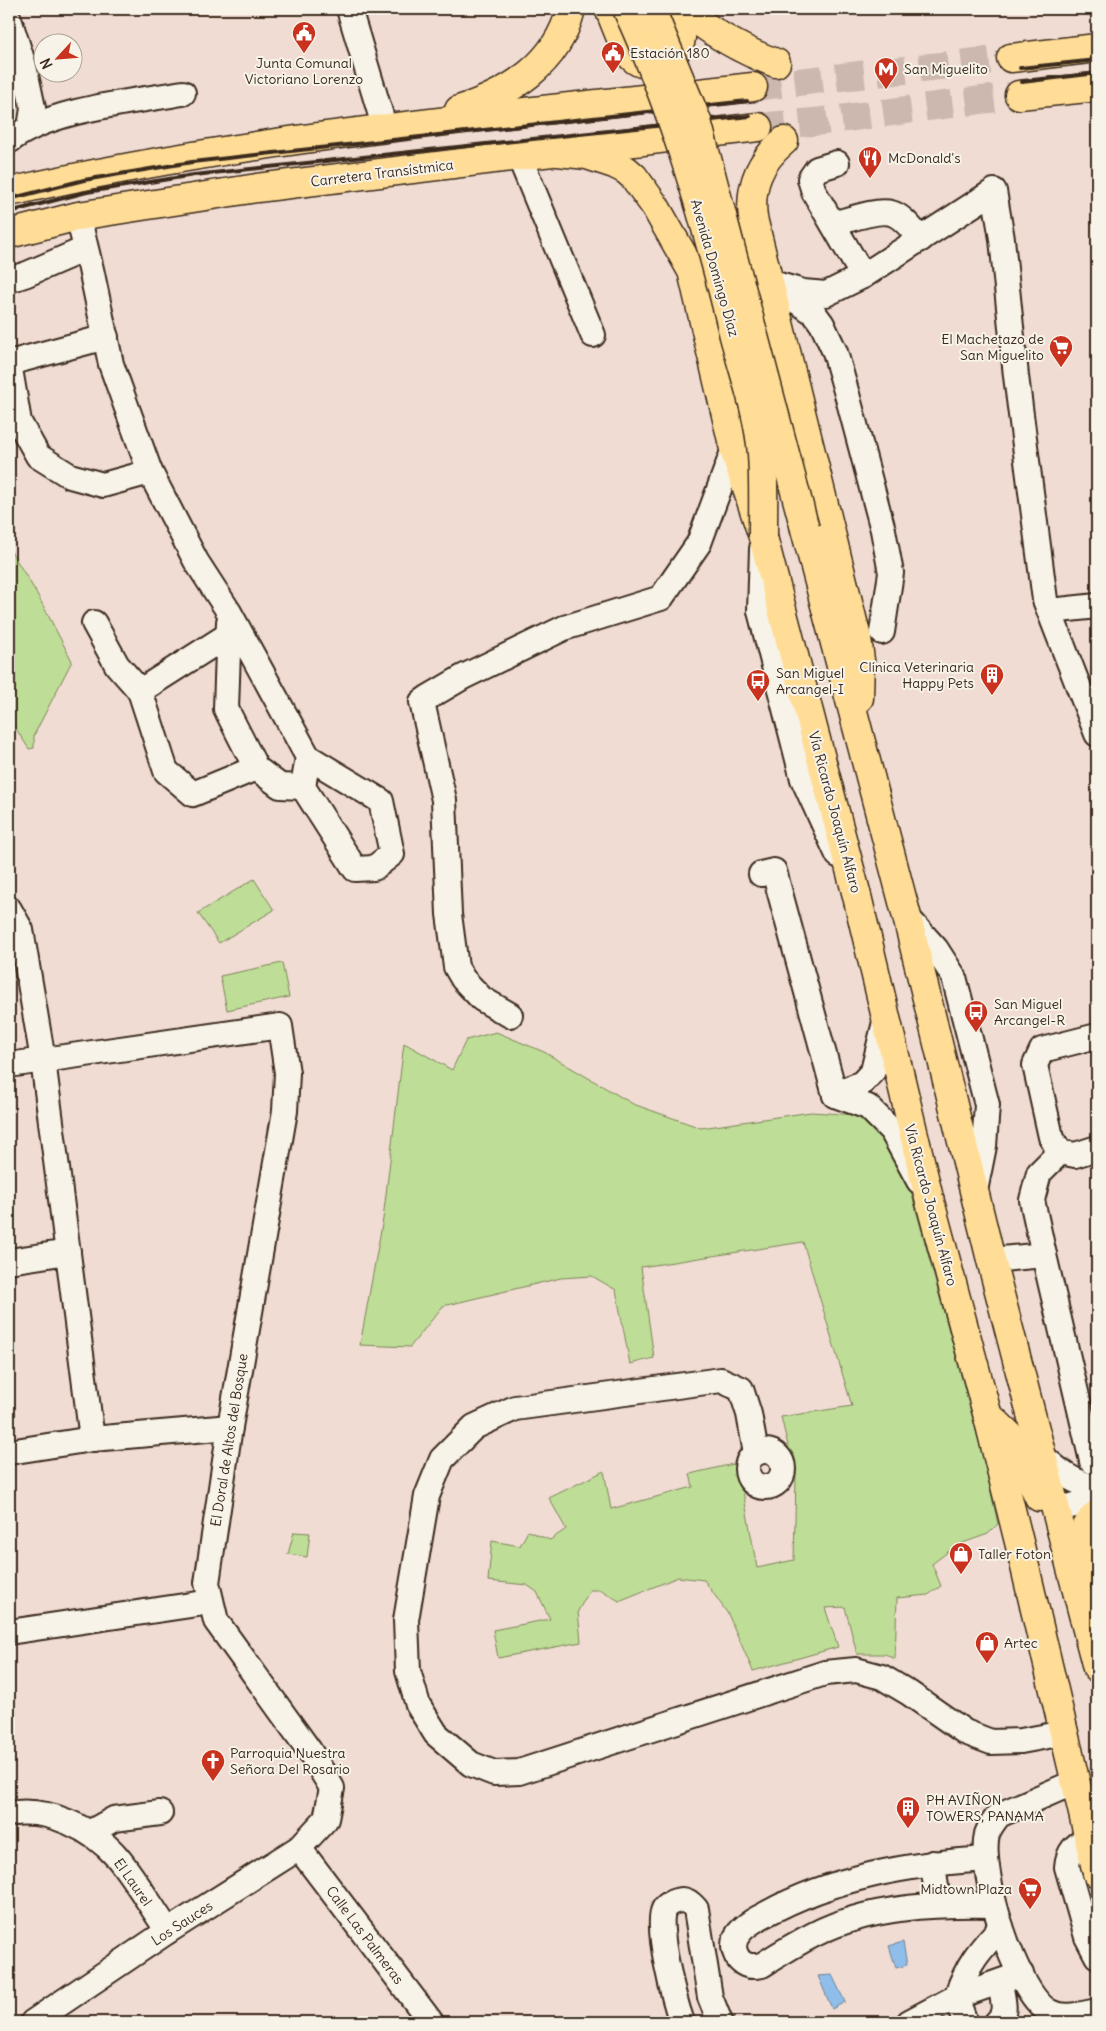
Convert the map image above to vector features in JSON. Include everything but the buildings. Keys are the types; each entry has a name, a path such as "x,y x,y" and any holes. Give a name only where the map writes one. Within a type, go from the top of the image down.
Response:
{"main road":[{"path":"416,125 477,104 525,79 544,61 552,50 566,25 571,9"},
{"path":"609,9 630,54 639,62 646,64 667,59 677,50 680,44 681,30 673,9"},
{"name":"Avenida Domingo Díaz","path":"627,9 647,52 672,118 726,300 758,428 762,453 763,537"},
{"name":"Avenida Domingo Díaz","path":"651,9 697,121 858,729"},
{"path":"684,9 709,29 730,42 776,63"},
{"path":"1011,58 1097,48"},
{"path":"9,192 172,159 416,125 754,87"},
{"path":"1019,95 1097,87"},
{"name":"Carretera Transístmica","path":"9,234 78,216 257,188 758,126"},
{"path":"784,141 768,157 755,180 752,207 756,234 857,638 860,660 858,729 1097,1668"},
{"path":"558,152 587,155 614,164 626,170 634,177 655,206 692,270 734,449 763,537"},
{"path":"692,270 697,237 705,225 718,219 733,218 746,224 756,234"},
{"name":"Vía Ricardo Joaquín Alfaro","path":"763,537 857,896 885,1022 928,1198 987,1413 1097,1873"},
{"path":"987,1413 1009,1435 1042,1502 1056,1510"},
{"path":"1085,1626 1081,1564 1083,1535 1088,1523 1097,1514"}],"street":[{"path":"349,9 385,129"},
{"path":"9,18 24,66 33,108 30,128"},
{"path":"9,141 30,128 60,115 183,93"},
{"path":"519,156 593,335"},
{"path":"837,164 817,169 810,179 814,192 833,224 856,280"},
{"path":"769,282 813,294 826,294 856,280 994,191 1002,239 1016,376 1045,600 1097,734"},
{"path":"833,224 880,213 892,213 902,219 921,239"},
{"path":"78,216 111,364 150,472 229,624 308,758 382,801 392,854 374,868 355,869 304,787 308,758"},
{"path":"9,280 28,274 85,249"},
{"path":"828,337 833,311 856,280"},
{"path":"769,282 814,313 835,352 882,530 891,574 882,632"},
{"path":"106,337 9,363 19,422 38,456 70,476 103,485 150,472"},
{"path":"510,1015 482,999 463,979 456,967 449,914 444,800 422,702 463,678 564,628 661,598 699,544 734,449"},
{"path":"1050,611 1097,606"},
{"path":"94,624 117,665 140,691 166,771 193,794 256,768"},
{"path":"140,691 229,624"},
{"path":"229,624 226,709 256,768 280,786 304,787"},
{"path":"761,874 774,871 835,1095"},
{"path":"9,909 22,930 43,1060 92,1439"},
{"path":"835,1095 862,1083 873,1071 885,1022"},
{"name":"El Doral de Altos del Bosque","path":"43,1060 280,1026 287,1073 285,1111 230,1427 207,1583 216,1621 309,1750 332,1788 326,1819"},
{"path":"1097,1036 1042,1050 1035,1066 1051,1137 1060,1152 1075,1155 1097,1148"},
{"path":"9,1065 43,1060"},
{"path":"835,1095 868,1107 892,1131 928,1198"},
{"path":"1060,1152 1039,1174 1032,1200 1092,1461"},
{"path":"9,1261 68,1252"},
{"path":"992,1260 1044,1255"},
{"path":"756,1453 749,1414 741,1389 721,1380 515,1408 474,1427 442,1458 427,1496 406,1620 408,1671 418,1705 436,1734 471,1764 494,1773 518,1772 825,1673 856,1670 882,1677 909,1693 965,1732 991,1742 1020,1741 1064,1733"},
{"path":"9,1452 92,1439 230,1427"},
{"path":"1042,1456 1067,1477 1082,1484 1097,1487"},
{"path":"1056,1510 1097,1499"},
{"path":"9,1632 211,1602"},
{"path":"1075,1782 1011,1808 999,1815 991,1824 987,1836 986,1859 994,1905 1001,1927 1021,1974 1038,2001 1047,2010 1058,2015 1071,2016 1097,2011"},
{"name":"El Laurel","path":"9,1814 23,1812 61,1819 89,1832 118,1858 168,1932"},
{"path":"89,1832 114,1819 160,1813"},
{"name":"Los Sauces","path":"33,2022 299,1848 326,1819"},
{"path":"1088,1837 1073,1848 1068,1856 1067,1867 1087,1937 1097,1956"},
{"name":"Calle Las Palmeras","path":"299,1848 431,2022"},
{"path":"986,1859 933,1863 866,1876 824,1887 782,1905 752,1921 740,1931 734,1940 734,1949 737,1958 753,1967 762,1965 815,1934 872,1914 938,1904 994,1905"},
{"path":"933,1863 938,1904"},
{"path":"682,2022 668,1973 662,1920 664,1909 671,1902 681,1899 690,1902 696,1909 710,1997 720,2022"},
{"path":"965,2022 956,1997 966,1971 978,1951 1001,1927"},
{"path":"909,2022 956,1997 1021,1974"},
{"path":"997,2022 1002,2018 1004,2008 1002,1994"}],"green space":[{"path":"9,548 36,592 72,661 34,735 34,748 29,749 9,718"},
{"path":"254,879 274,910 219,943 198,913"},
{"path":"282,963 289,997 227,1010 220,976"},
{"path":"496,1032 544,1052 633,1104 701,1128 811,1112 858,1115 886,1129 906,1173 984,1460 998,1524 988,1534 957,1545 932,1564 941,1586 928,1595 897,1598 895,1659 885,1654 857,1654 845,1607 825,1608 838,1647 753,1671 728,1614 704,1580 678,1577 619,1601 601,1590 590,1590 578,1611 581,1642 498,1658 493,1630 550,1619 537,1592 527,1585 488,1581 492,1541 520,1546 528,1531 550,1540 566,1529 549,1498 604,1471 611,1509 693,1487 690,1474 733,1464 743,1491 757,1568 794,1560 796,1478 781,1417 852,1406 803,1242 641,1267 654,1358 630,1364 616,1290 592,1276 561,1278 443,1306 410,1347 360,1345 383,1219 404,1043 452,1070 466,1040"},
{"path":"294,1532 310,1533 307,1557 288,1554"}],"water":[{"path":"903,1942 907,1965 896,1968 889,1946"},
{"path":"832,1975 845,2002 832,2009 818,1976"}],"tunnel":[{"path":"753,87 1011,58"},
{"path":"758,127 823,121 1019,95"}],"railway":[{"path":"1020,68 1097,60"},
{"path":"1022,82 1097,73"},
{"path":"9,199 84,180 192,162 747,101"},
{"path":"9,212 87,192 194,175 750,116"}],"place":[{"name":"Junta Comunal Victoriano Lorenzo","path":"304,54"},
{"name":"Estación 180","path":"613,74"},
{"name":"San Miguelito","path":"886,90"},
{"name":"McDonald's","path":"870,179"},
{"name":"El Machetazo de San Miguelito","path":"1061,368"},
{"name":"Clínica Veterinaria Happy Pets","path":"992,696"},
{"name":"San Miguel Arcangel-I","path":"758,702"},
{"name":"San Miguel Arcangel-R","path":"976,1033"},
{"name":"Taller Foton","path":"961,1575"},
{"name":"Artec","path":"987,1664"},
{"name":"Parroquia Nuestra Señora Del Rosario","path":"213,1782"},
{"name":"PH AVIÑON TOWERS, PANAMA","path":"908,1829"},
{"name":"Midtown Plaza","path":"1030,1910"}]}
